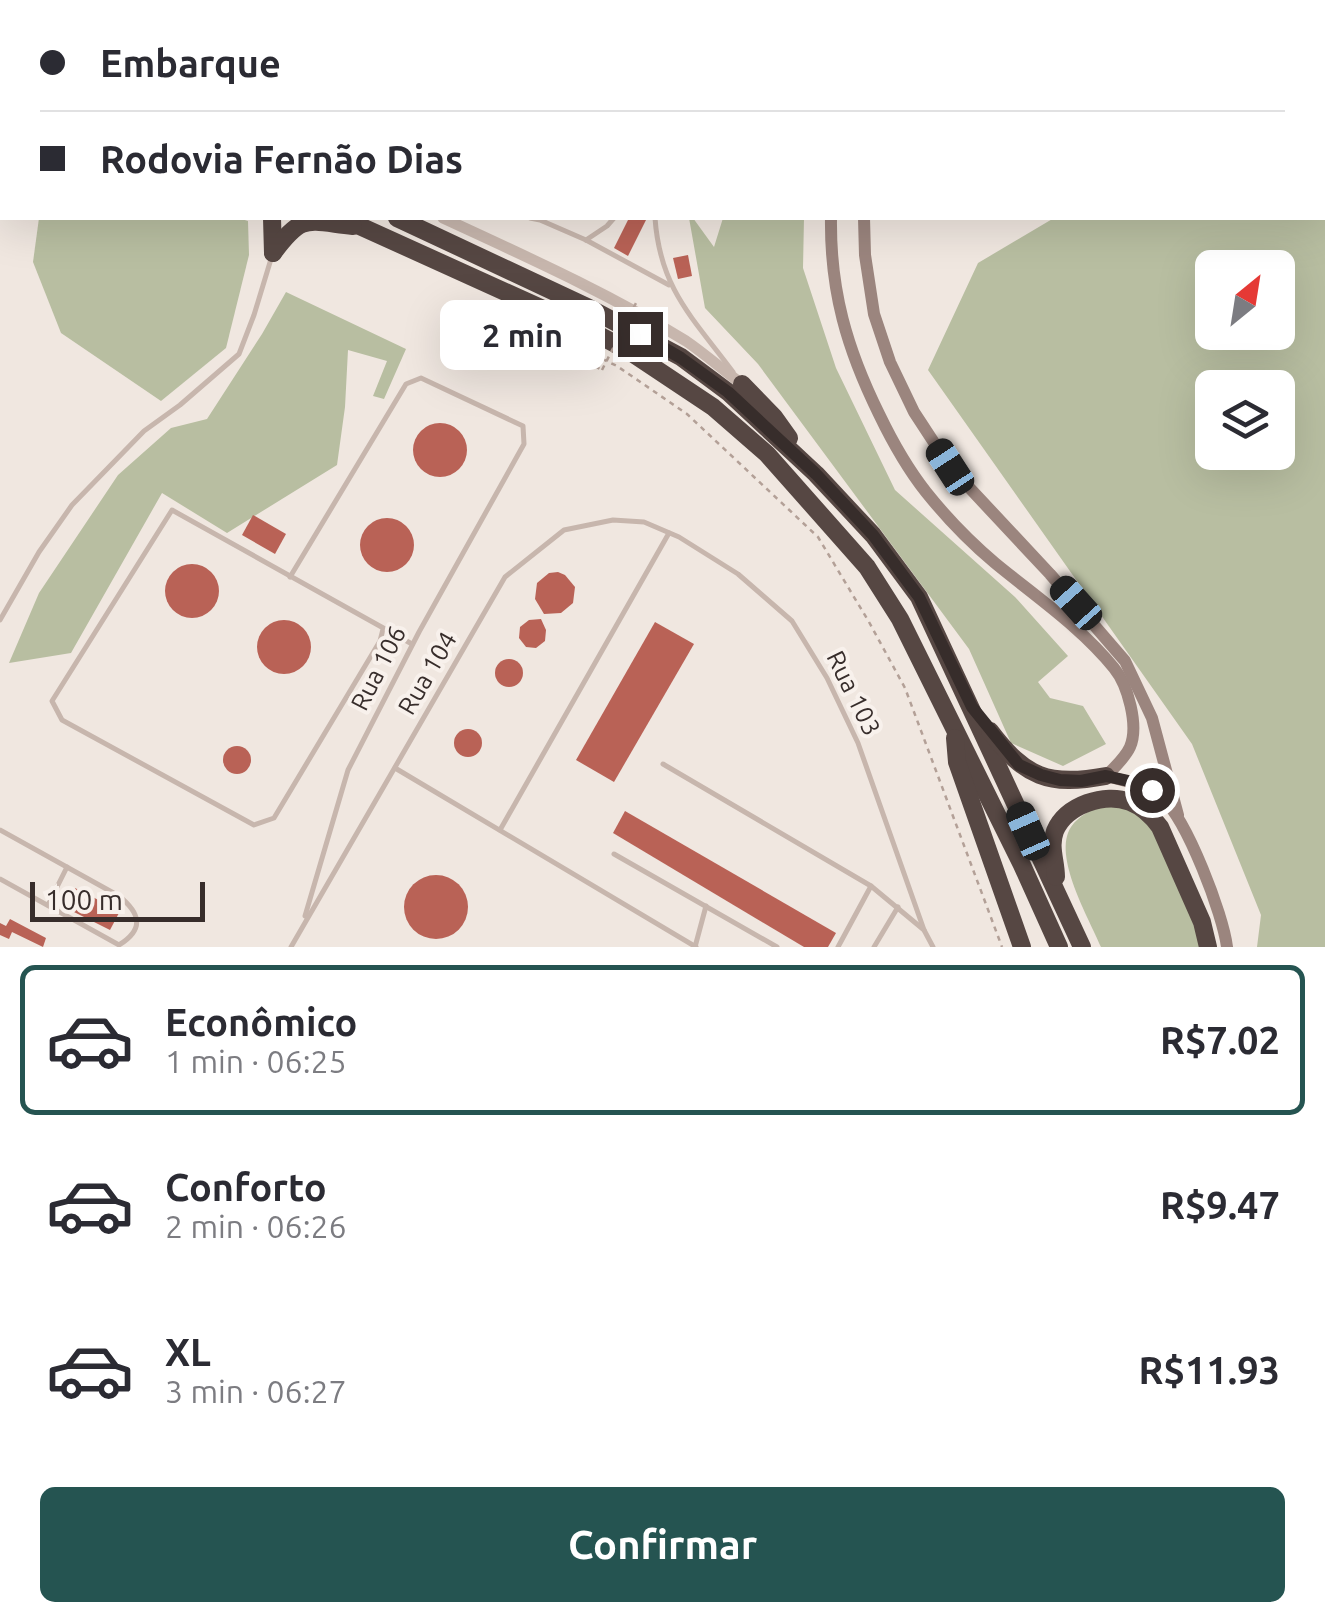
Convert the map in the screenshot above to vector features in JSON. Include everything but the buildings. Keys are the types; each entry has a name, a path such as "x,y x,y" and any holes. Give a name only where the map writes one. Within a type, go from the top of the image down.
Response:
{"highway":[{"path":"272,220 273,253"},
{"path":"346,220 585,328 713,407 767,454 866,567 900,618 1059,947"},
{"path":"401,220 606,317 681,358 728,392 816,474 873,535 919,597 1082,947"},
{"path":"273,253 301,223 362,227"},
{"path":"742,384 774,417 816,474"},
{"path":"972,707 1019,765 1060,780 1106,776"},
{"path":"954,728 957,762 1022,947"},
{"path":"1056,893 1051,847 1064,817 1089,803 1110,798 1130,802 1150,813 1160,827 1202,922 1208,947"}],"main road":[{"path":"831,220 838,306 846,335 857,369 896,448 926,491 966,536 1078,631 1117,671 1131,708 1133,734 1122,759 1106,776"},
{"path":"864,220 874,314 890,362 914,412 950,467 1125,661 1152,718 1178,816 1219,909 1227,947"},
{"path":"1106,776 1152,790 1178,816"}],"street":[{"path":"447,220 617,302 689,343 742,384"}],"lane":[{"path":"544,220 672,286"},
{"path":"586,240 612,220"},
{"path":"655,220 658,248 672,286 694,324 742,384"},
{"path":"0,620 39,552 72,505 144,431 239,354 273,253"},
{"name":"Rua 106","path":"290,577 406,384 421,378 523,426 524,444 412,644 348,770 304,924"},
{"path":"382,629 380,641 274,818 254,824 62,720 52,701 172,510 412,644"},
{"name":"Rua 104","path":"291,947 505,577 564,530 613,520 644,522 670,533"},
{"path":"500,830 670,533"},
{"name":"Rua 103","path":"670,533 738,574 792,621 827,678 858,742 933,947"},
{"name":"Rua 103","path":"663,764 870,886 924,930"},
{"path":"395,768 695,947 706,906"},
{"path":"0,830 120,896 138,917 136,929 118,945 0,878"},
{"path":"614,854 777,947"},
{"path":"48,905 67,867"},
{"path":"838,947 870,886"},
{"path":"874,947 898,907"}],"path":[{"path":"637,300 602,370 511,318 617,366 687,414 818,536 905,688 1002,947"}],"green space":[{"path":"39,220 248,221 249,255 226,348 161,401 61,333 33,262"},
{"path":"689,220 694,220 714,247 722,220 804,220 803,268 836,368 895,490 1015,597 1068,656 1038,682 1050,698 1083,706 1106,744 1063,766 1011,743 969,649 758,364 705,308"},
{"path":"1051,220 1325,220 1325,947 1257,947 1261,915 1192,744 928,370 978,263"},
{"path":"286,292 406,349 384,399 373,396 387,361 348,350 337,465 227,533 162,493 71,653 9,663 39,593 118,475 171,428 207,419"},
{"path":"1104,804 1123,805 1152,823 1203,947 1101,947 1074,887 1066,839 1082,816"}],"route":[{"path":"640,334 728,392 816,474 873,535 919,597 972,707 1019,765 1060,780 1106,776 1152,790"}]}
